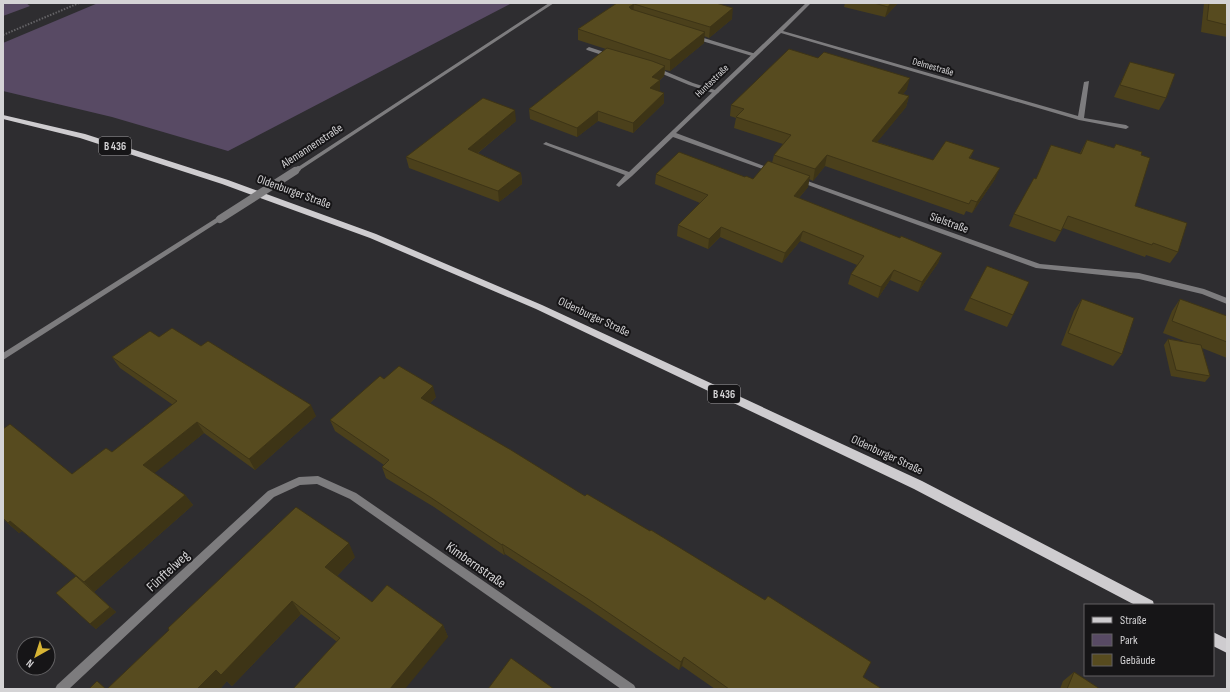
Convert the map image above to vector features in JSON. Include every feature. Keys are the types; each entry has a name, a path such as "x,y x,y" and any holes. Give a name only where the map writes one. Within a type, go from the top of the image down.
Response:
{"main road":[{"name":"Oldenburger Straße","path":"3,117 82,136 225,182 388,242 539,307 918,485 1146,604"},
{"path":"1214,640 1227,646"}],"street":[{"name":"Alemannenstraße","path":"3,356 298,170 552,3"},
{"name":"Huntestraße","path":"619,185 810,3"},
{"name":"Delmestraße","path":"779,32 1082,119 1126,127"},
{"path":"686,34 754,55"},
{"path":"589,49 618,58"},
{"path":"646,66 716,92"},
{"path":"1082,119 1087,82"},
{"path":"672,134 782,174"},
{"path":"546,144 630,175"},
{"name":"Sielstraße","path":"790,177 1039,266 1139,276 1204,292 1227,301"},
{"name":"Fünftelweg","path":"61,689 271,494 300,480"},
{"name":"Kimbernstraße","path":"300,480 318,480 353,496 630,689"}],"path":[{"path":"3,35 78,3"}],"green space":[{"path":"3,3 26,3 30,6 3,16"},
{"path":"98,3 512,3 228,151 112,117 3,91 3,43"}],"building":[{"path":"617,3 716,3 733,8 710,27 634,4 629,7 631,9 705,32 670,60 578,29"},
{"path":"874,3 891,3 888,7"},
{"path":"1209,3 1227,3 1227,25 1207,20"},
{"path":"607,48 665,66 652,77 660,80 650,88 664,93 633,123 598,111 577,128 529,109"},
{"path":"789,49 818,58 824,52 910,78 898,93 909,96 872,141 933,160 946,141 974,150 969,158 1000,168 977,202 971,200 969,204 827,155 815,169 774,155 791,135 736,117 744,109 731,105"},
{"path":"1130,62 1175,74 1166,98 1120,85"},
{"path":"483,98 515,110 468,149 521,173 498,191 406,157"},
{"path":"1087,140 1114,148 1116,144 1142,152 1141,155 1150,158 1135,206 1187,223 1178,252 1153,243 1152,245 1068,216 1061,231 1014,214 1034,178 1036,179 1051,145 1081,154"},
{"path":"679,152 753,179 768,161 810,176 794,196 942,253 922,282 894,270 881,287 851,274 864,256 803,231 785,253 721,227 709,239 678,225 708,195 656,174"},
{"path":"987,266 1029,282 1013,315 970,298"},
{"path":"1082,299 1134,318 1122,354 1068,333"},
{"path":"1180,299 1227,316 1227,342 1172,321"},
{"path":"172,328 201,346 208,341 311,405 249,459 197,422 143,465 185,495 84,582 10,521 8,523 3,518 3,429 10,424 72,474 106,448 112,452 177,401 112,357 150,331 159,337"},
{"path":"1168,339 1201,345 1210,376 1176,370"},
{"path":"399,366 433,386 421,398 511,450 585,496 587,494 650,531 651,530 765,600 768,596 871,662 863,677 882,689 729,689 684,657 681,662 588,599 382,467 389,460 330,420 380,376 384,379"},
{"path":"296,507 349,543 325,567 372,602 387,585 443,625 390,689 293,689 340,638 292,601 221,675 216,670 197,689 107,689 169,630 168,628"},
{"path":"76,576 110,607 90,624 56,593"},
{"path":"511,658 554,689 488,689"},
{"path":"1074,672 1100,689 1067,689"},
{"path":"97,681 106,689 89,689"}]}
